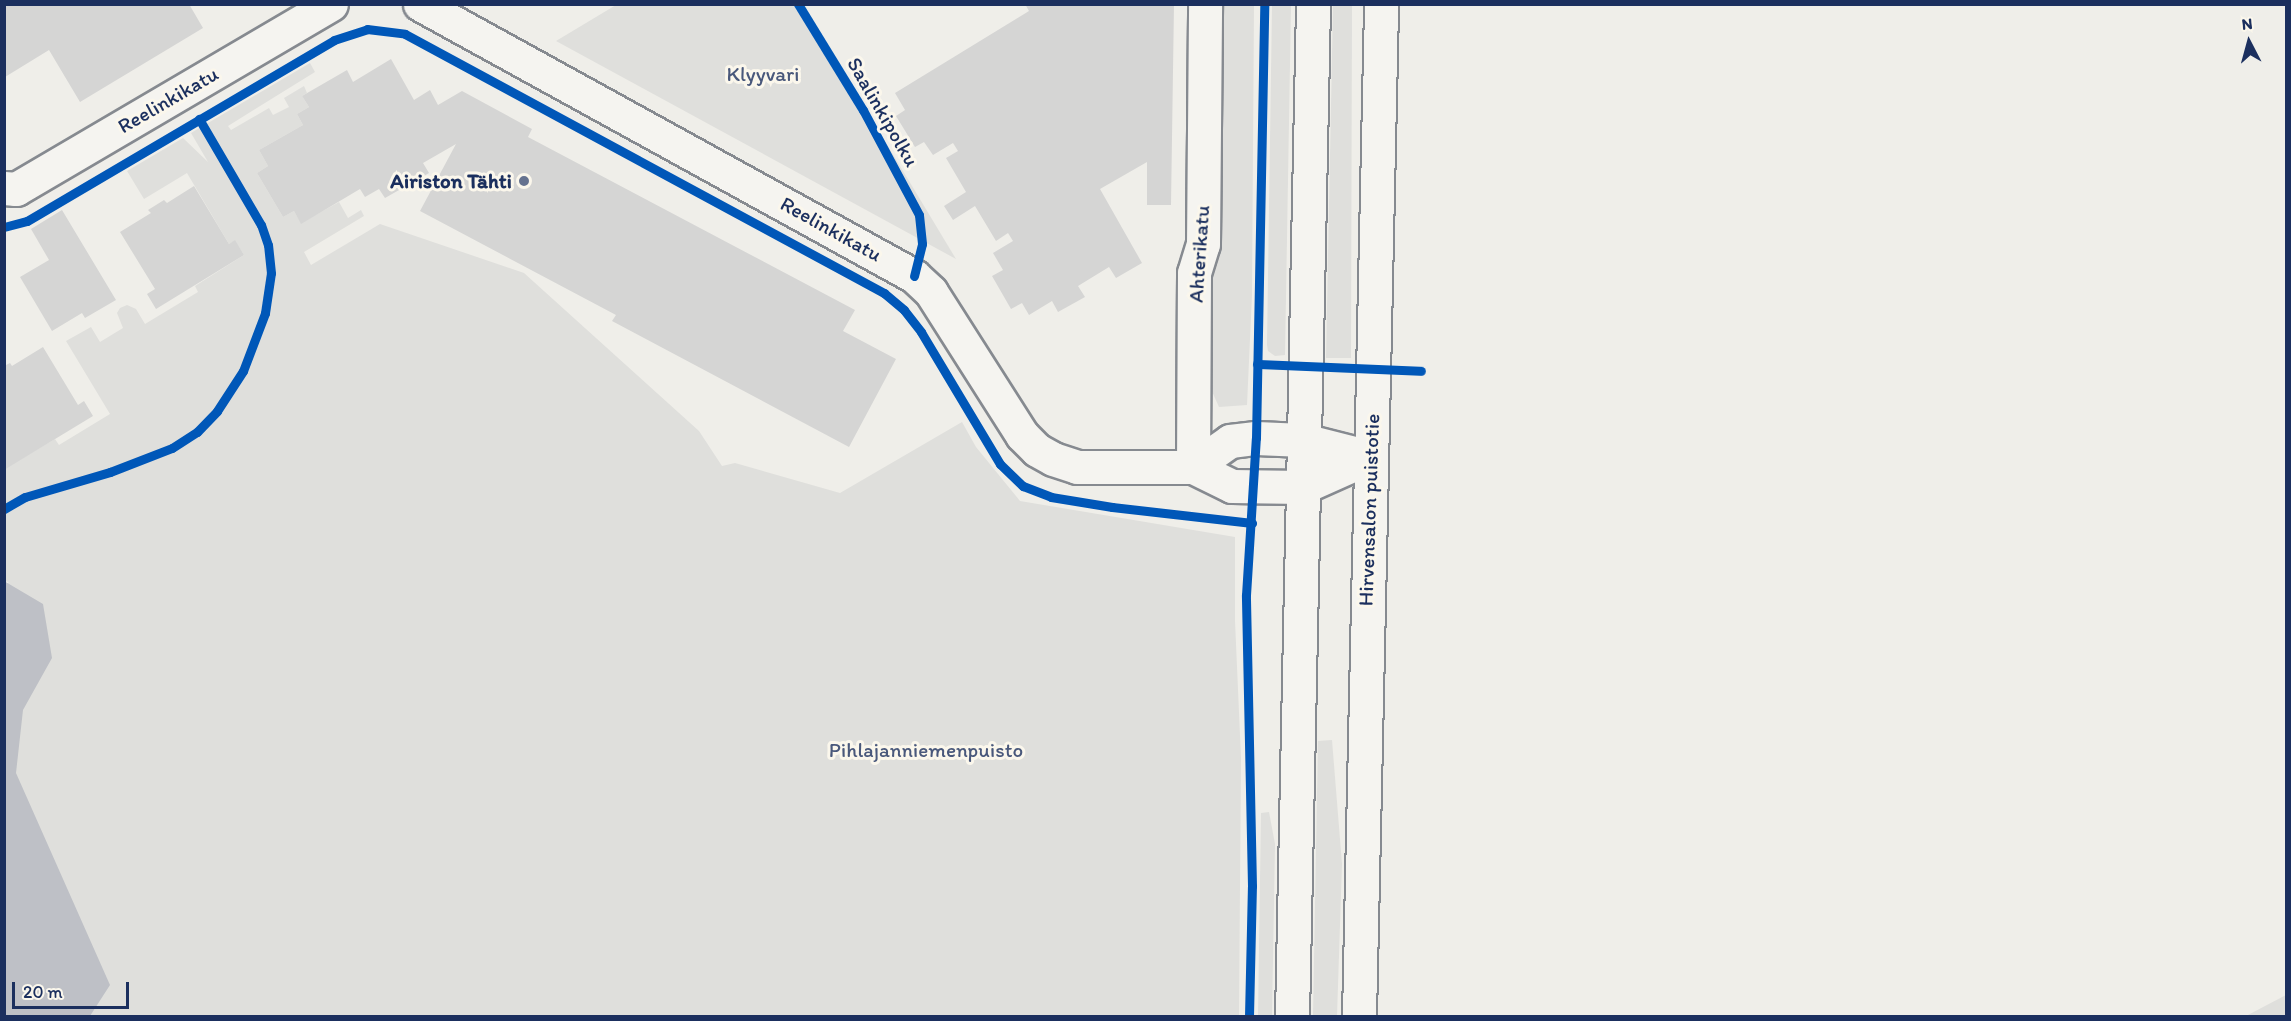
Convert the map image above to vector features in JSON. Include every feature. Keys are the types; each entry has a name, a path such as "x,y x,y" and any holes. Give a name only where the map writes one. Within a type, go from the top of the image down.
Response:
{"street":[{"name":"Reelinkikatu","path":"4,188 16,189 331,4"},
{"name":"Reelinkikatu","path":"420,4 914,276 931,292 1007,415 1023,435 1045,455 1077,467 1193,467 1232,486 1303,487 1370,457"},
{"name":"Ahterikatu","path":"1193,467 1194,273 1203,244 1205,4"},
{"path":"1292,1017 1313,4"},
{"name":"Hirvensalon puistotie","path":"1359,1017 1381,4"},
{"path":"1193,467 1230,441 1256,438 1303,440 1370,457"}],"green space":[{"name":"Klyyvari","path":"616,5 803,5 956,259 556,41"},
{"path":"1222,5 1254,5 1252,295 1247,405 1219,407 1210,387 1210,363 1212,283 1219,242"},
{"path":"1272,5 1291,5 1285,355 1275,356 1268,351 1267,345"},
{"path":"1333,5 1352,5 1351,358 1326,358"},
{"name":"Pihlajanniemenpuisto","path":"310,63 315,72 228,126 231,130 269,108 273,115 289,107 284,98 304,86 307,93 302,96 309,107 297,114 303,125 259,150 268,166 257,173 283,217 294,211 301,223 339,202 348,218 361,210 364,216 304,252 311,265 380,224 524,273 699,431 722,466 735,463 840,493 962,422 976,447 1020,501 1235,537 1235,621 1241,758 1239,1016 5,1016 4,586 9,582 4,581 4,469 55,439 59,445 110,414 66,341 91,327 100,342 123,328 117,313 120,308 127,305 136,309 145,324 198,292 195,286 244,255 235,241 229,244 187,173 144,199 127,171 183,138 208,162 191,133"},
{"path":"1332,740 1342,864 1337,1016 1313,1016 1318,741"},
{"path":"1269,812 1275,844 1272,1016 1258,1016 1261,813"},
{"path":"2286,995 2286,1016 2246,1016"}],"shaded area":[{"path":"4,581 43,604 52,658 23,710 16,773 110,985 90,1016 5,1016"}],"building":[{"path":"5,4 189,4 203,28 80,102 49,50 5,77"},
{"path":"1025,4 1174,4 1171,205 1147,205 1147,162 1100,189 1142,263 1116,278 1109,267 1078,286 1085,297 1058,312 1052,301 1029,315 1022,303 1011,309 992,276 1003,270 993,253 1013,241 1008,233 996,241 975,206 953,220 944,206 966,192 946,158 958,151 953,143 933,155 924,142 915,147 896,116 905,110 895,93 1029,11"},
{"path":"391,59 414,100 430,90 438,105 462,91 532,129 528,137 855,310 843,331 896,359 849,447 612,321 616,315 420,211 456,144 423,163 429,173 385,198 379,189 365,197 360,189 301,224 294,211 283,217 257,173 268,166 259,150 303,125 297,114 309,107 302,96 347,70 353,82"},
{"path":"194,186 229,244 235,240 244,255 156,309 147,294 155,289 120,232 151,213 148,210 164,200 167,203"},
{"path":"62,210 116,300 85,318 82,313 52,331 20,277 49,260 31,229"},
{"path":"43,347 78,405 84,401 93,416 4,470 4,366 10,363 12,366"}],"cycle path":[{"name":"Saalinkipolku","path":"798,4 863,110 919,215 922,244 914,276"},
{"path":"1249,1016 1252,886 1246,595 1256,438 1264,4"},
{"path":"4,227 27,221 334,40 367,29 405,34 884,293 904,310 921,332 1000,464 1023,486 1051,497 1112,507 1252,523"},
{"path":"4,509 25,497 110,472 172,448 197,432 217,411 243,371 265,313 271,273 268,245 261,225 199,119"},
{"path":"1257,364 1421,371"}],"place":[{"name":"Airiston Tähti","path":"524,181"}]}
